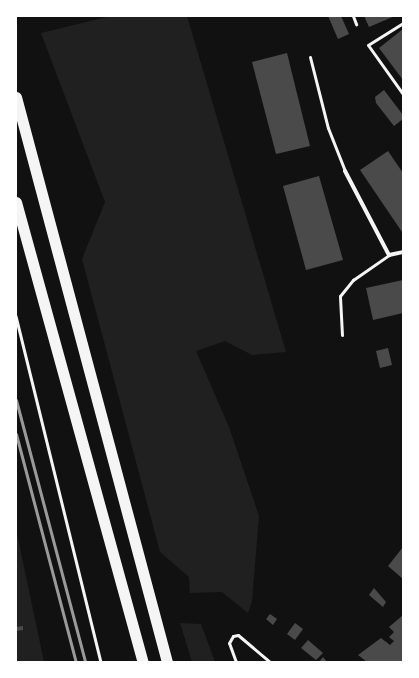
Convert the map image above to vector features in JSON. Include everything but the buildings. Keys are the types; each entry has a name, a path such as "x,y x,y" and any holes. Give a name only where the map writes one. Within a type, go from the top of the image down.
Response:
{"highway":[{"path":"16,98 168,662"},
{"path":"16,202 142,662"}],"street":[{"path":"345,171 388,255 403,252"}],"lane":[{"path":"353,16 356,24"},
{"path":"403,24 368,45 403,94"},
{"path":"310,57 328,128 345,171"},
{"path":"342,335 340,296 353,280 388,255"},
{"path":"236,662 230,644 233,636 238,635 270,662"}],"path":[{"path":"16,316 101,662"}],"shaded area":[{"path":"111,16 187,16 286,352 252,355 225,341 196,351 229,427 259,516 252,601 248,613 222,592 190,593 189,577 160,552 82,259 105,202 41,33"},
{"path":"16,529 44,662 16,662"},
{"path":"180,623 201,624 215,662 192,662"}],"railway":[{"path":"16,400 85,662"},
{"path":"16,434 76,662"}]}
